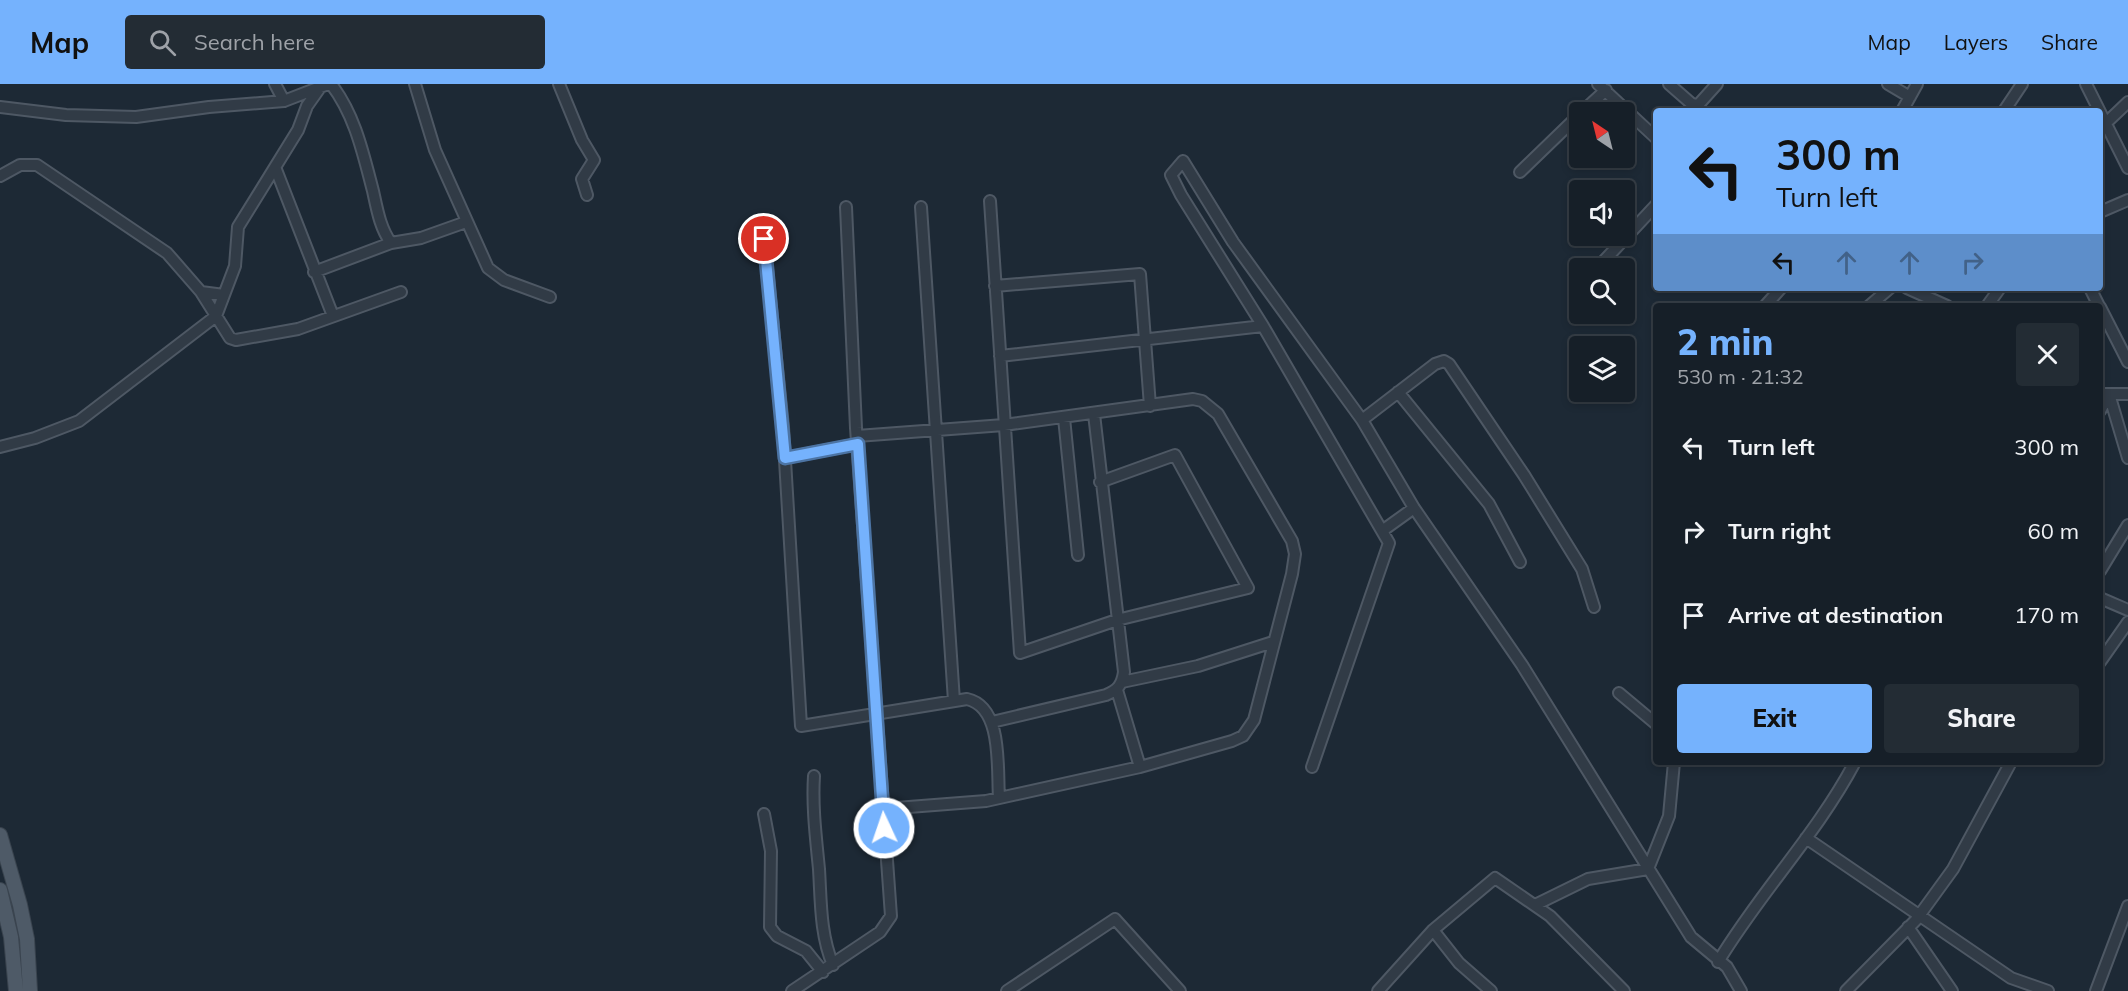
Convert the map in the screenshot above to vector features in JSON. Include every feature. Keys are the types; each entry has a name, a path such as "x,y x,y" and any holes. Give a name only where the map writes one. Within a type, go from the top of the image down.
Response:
{"main road":[{"path":"0,835 21,905 30,991"},
{"path":"0,890 11,937 16,991"},
{"path":"14,967 28,964"}],"street":[{"path":"275,84 284,101"},
{"path":"415,84 435,150 488,268 494,274 520,287 550,297"},
{"path":"559,84 582,140 594,160 582,179 587,195"},
{"path":"1669,84 1693,105 1699,104 1718,84"},
{"path":"1888,84 1910,98"},
{"path":"1904,108 1917,84"},
{"path":"2006,108 2022,84"},
{"path":"2086,84 2098,108"},
{"path":"0,107 66,115 136,117 209,107 284,101 305,91 326,86"},
{"path":"0,447 35,438 79,420 216,316 235,266 238,227 326,86"},
{"path":"326,86 344,100 362,148 382,227 391,243"},
{"path":"1589,102 1602,87 1653,135"},
{"path":"2106,123 2128,102"},
{"path":"2103,117 2128,168"},
{"path":"1520,172 1569,124"},
{"path":"1312,767 1389,543 1263,326 1171,175 1183,161 1233,242 1362,420 1414,508 1522,665 1691,937 1718,962 1727,967 1741,991"},
{"path":"0,176 20,165 37,165 44,168 167,253 201,292 230,338 236,340 298,329 401,292"},
{"path":"275,168 333,316"},
{"path":"2103,211 2128,200"},
{"path":"990,201 1020,653 1117,620 1248,588 1175,455 1100,482"},
{"path":"792,991 880,932 891,916 857,440 846,207"},
{"path":"921,207 954,701"},
{"path":"1607,258 1653,208"},
{"path":"314,272 391,243 421,238 466,222"},
{"path":"764,239 785,458 801,726 876,712 967,699 976,701 984,707 992,722 999,798"},
{"path":"995,286 1140,274 1149,406"},
{"path":"1768,303 1778,291"},
{"path":"1872,303 1886,291"},
{"path":"1914,291 1940,303"},
{"path":"201,292 224,295"},
{"path":"2103,313 2128,362"},
{"path":"1000,356 1263,326"},
{"path":"1362,420 1435,364 1444,361 1449,364 1511,456 1582,569 1594,607"},
{"path":"1398,392 1489,504 1520,562"},
{"path":"2128,394 2105,394 2128,458"},
{"path":"785,458 857,440 1064,418 1193,399 1210,405 1218,414 1286,528 1295,554 1254,720 1243,736 1140,767 986,801 883,808"},
{"path":"1094,414 1100,482 1124,672 1119,686 1140,767"},
{"path":"1064,418 1078,555"},
{"path":"1382,531 1414,508"},
{"path":"2103,567 2128,525"},
{"path":"2103,599 2128,610"},
{"path":"2103,658 2128,622"},
{"path":"992,722 1095,698 1119,686 1198,666 1273,642"},
{"path":"1619,693 1653,721"},
{"path":"1648,869 1669,816 1674,765"},
{"path":"1718,962 1740,926 1835,800 1853,765"},
{"path":"1849,990 1908,927 1953,869 2009,765"},
{"path":"814,776 813,804 822,923 827,951 833,965"},
{"path":"764,814 771,851 770,927 777,936 806,951 823,972"},
{"path":"1806,838 2011,978 2049,991"},
{"path":"1535,905 1588,879 1648,869"},
{"path":"1378,991 1433,930 1495,878 1550,916 1623,991"},
{"path":"2097,991 2128,906"},
{"path":"1007,991 1115,919 1180,991"},
{"path":"1908,927 1952,991"},
{"path":"1433,930 1459,963 1491,991"}],"route":[{"path":"764,239 785,458 858,444 884,828"}]}
